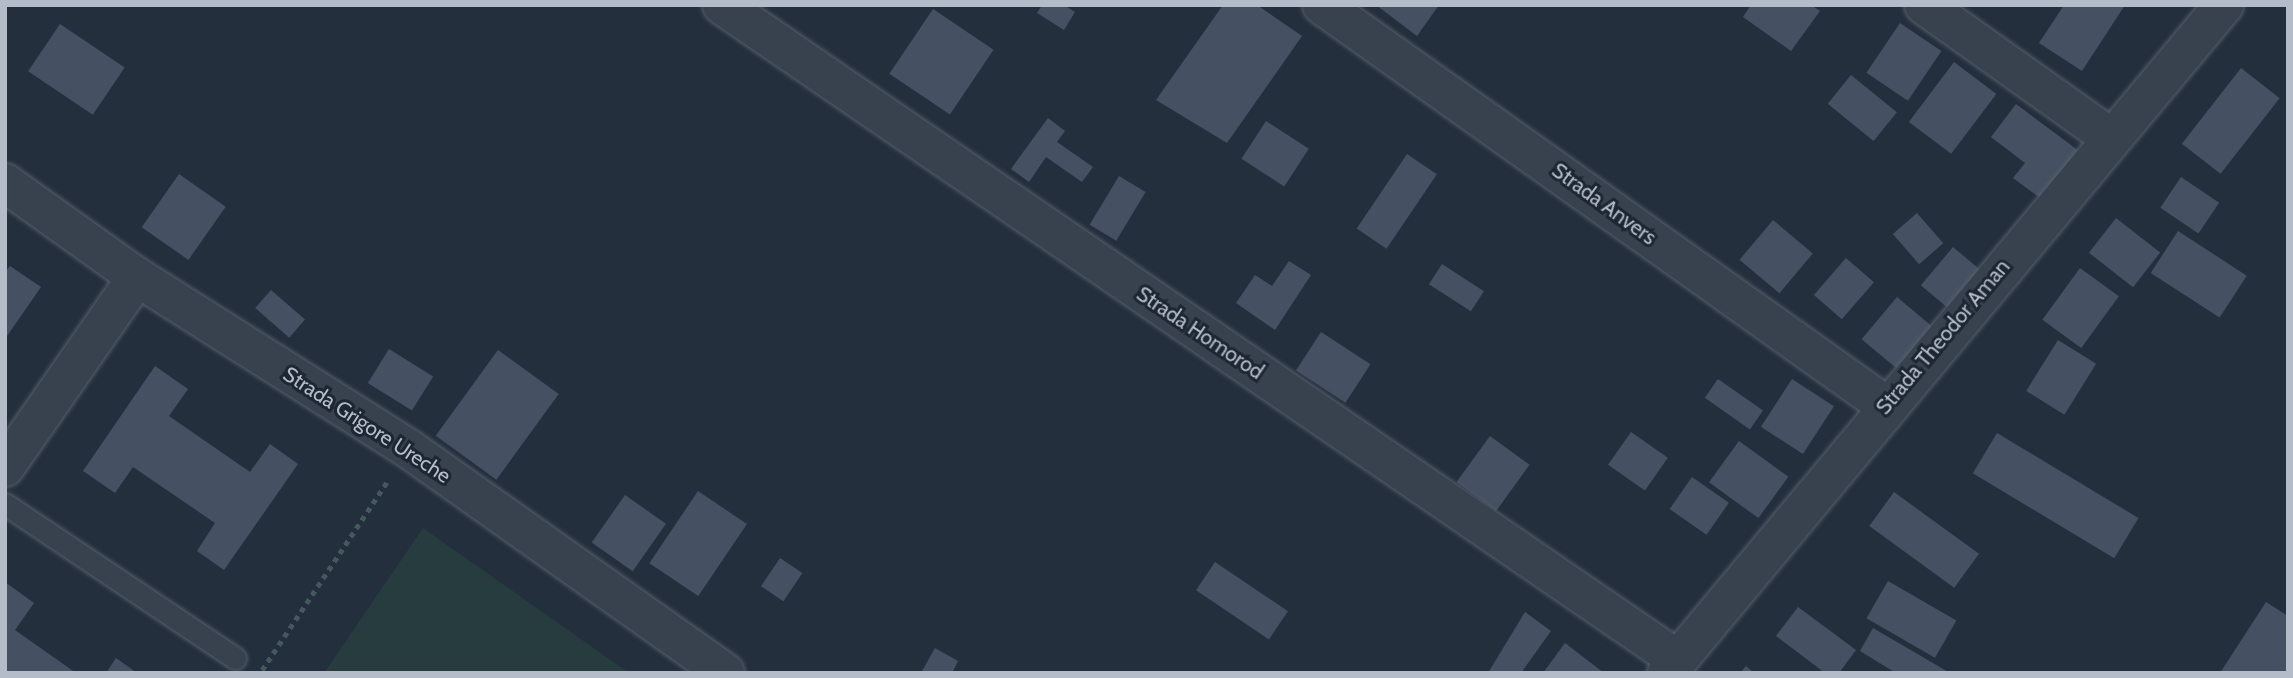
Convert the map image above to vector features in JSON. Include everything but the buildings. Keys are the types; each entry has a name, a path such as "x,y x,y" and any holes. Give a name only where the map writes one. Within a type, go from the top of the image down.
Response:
{"street":[{"name":"Strada Homorod","path":"722,5 1672,666"},
{"name":"Strada Anvers","path":"1322,5 1885,405"},
{"path":"1924,5 2111,138"},
{"name":"Strada Theodor Aman","path":"1672,666 1885,405 2224,5"},
{"name":"Strada Grigore Ureche","path":"5,183 137,277 409,449 725,673"},
{"path":"5,467 137,277"}],"lane":[{"path":"5,504 235,657"}],"path":[{"path":"260,673 409,449"}],"green space":[{"path":"423,528 629,673 324,673"}]}
